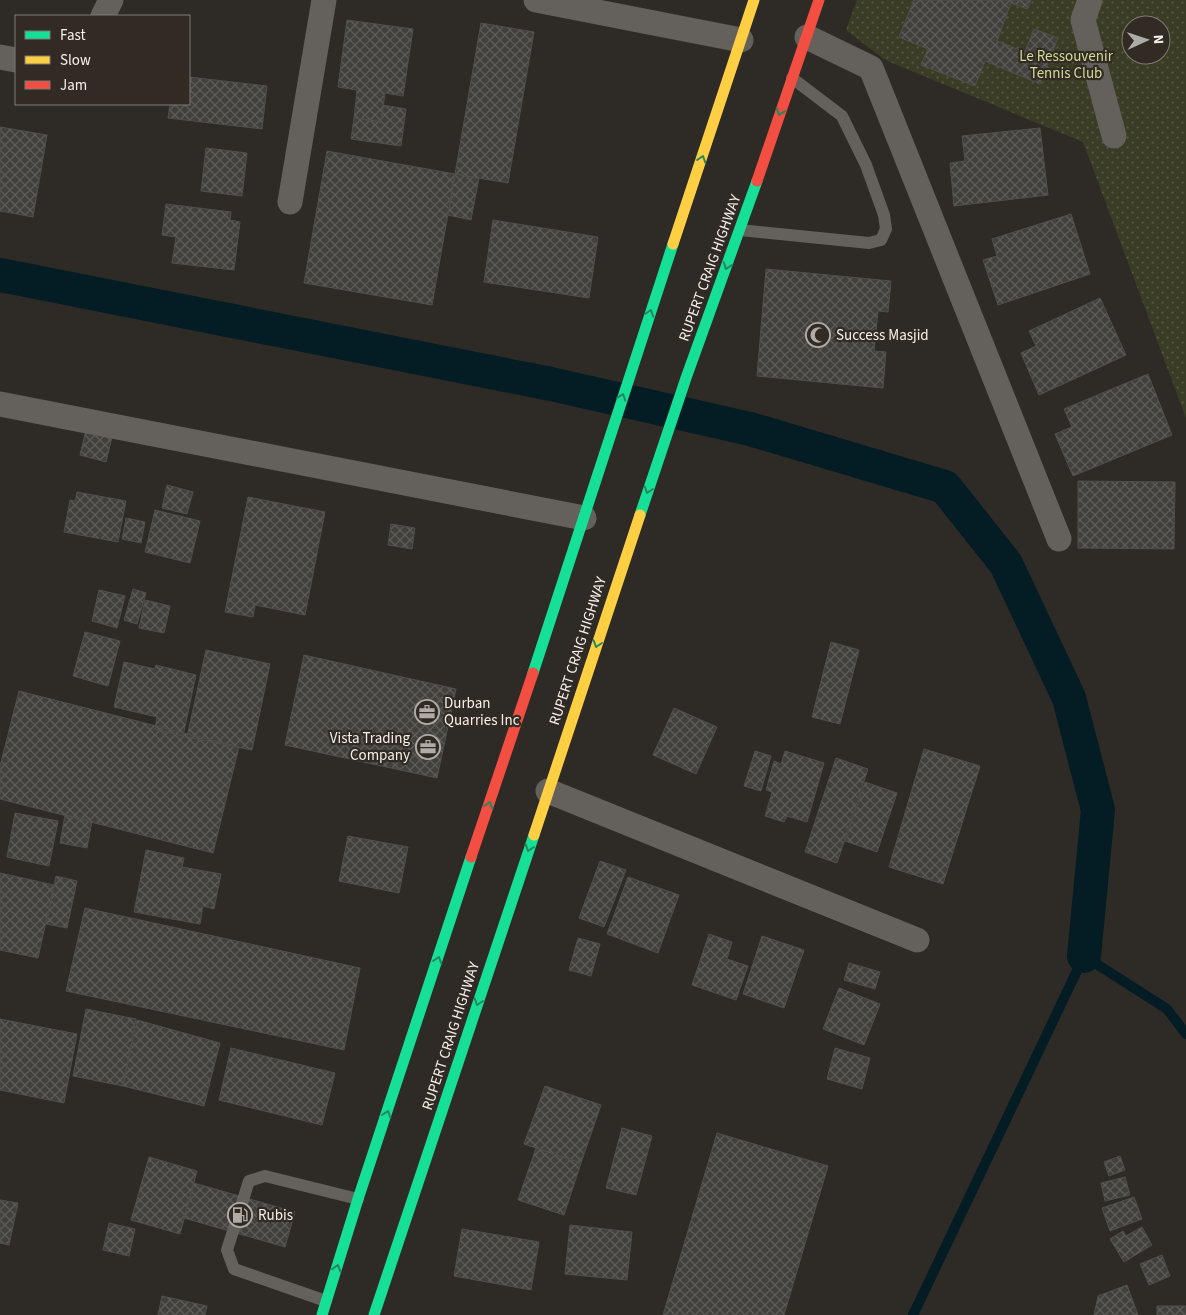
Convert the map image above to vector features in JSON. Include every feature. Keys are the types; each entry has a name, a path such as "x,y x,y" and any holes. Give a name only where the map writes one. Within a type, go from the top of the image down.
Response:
{"main road":[{"path":"322,1315 358,1200 584,518 609,435 754,0"},
{"name":"RUPERT CRAIG HIGHWAY","path":"374,1315 686,378 740,230 819,0"}],"street":[{"path":"104,15 111,0"},
{"path":"290,202 324,0"},
{"path":"536,0 741,40"},
{"path":"1090,0 1083,20 1114,136"},
{"path":"807,37 871,68 1059,539"},
{"path":"0,57 15,60"},
{"path":"0,404 584,518"},
{"path":"548,791 917,940"}],"lane":[{"path":"740,230 869,243 881,240 886,229 884,215 866,165 842,116 792,78"},
{"path":"326,1301 234,1269 226,1250 250,1181 265,1176 358,1200"}],"green space":[{"name":"Le Ressouvenir Tennis Club","path":"857,0 1186,0 1186,418 1083,142 885,60 846,30"}],"building":[{"path":"914,0 1031,0 1027,9 1011,3 997,41 1025,52 1034,29 1058,38 1040,84 985,61 975,86 921,65 928,49 899,37"},
{"path":"347,20 413,29 403,96 385,93 381,122 354,118 357,90 338,87"},
{"path":"481,23 534,32 508,183 455,174"},
{"path":"190,77 267,86 262,129 168,118 170,105 190,105"},
{"path":"383,105 406,109 401,146 351,139 354,118 381,122"},
{"path":"0,127 47,135 33,217 0,211"},
{"path":"1040,128 1048,195 954,206 950,163 965,161 962,136"},
{"path":"206,148 247,153 242,196 201,191"},
{"path":"327,151 455,174 432,305 304,283"},
{"path":"455,174 479,178 471,220 448,215"},
{"path":"166,204 231,212 230,220 240,222 234,270 172,263 176,237 162,235"},
{"path":"1071,214 1090,274 998,305 983,260 997,256 992,239"},
{"path":"493,220 598,237 589,298 484,282"},
{"name":"Success Masjid","path":"766,269 891,281 888,312 878,311 874,351 886,352 883,388 757,376"},
{"path":"1100,298 1126,355 1039,395 1021,353 1036,346 1029,331"},
{"path":"1148,374 1172,435 1073,476 1055,434 1072,427 1064,409"},
{"path":"86,430 112,437 106,462 80,455"},
{"path":"1078,481 1175,482 1174,549 1078,548"},
{"path":"167,485 193,492 187,514 162,508"},
{"path":"77,492 126,501 118,542 64,532 70,500 75,501"},
{"path":"248,497 325,512 305,615 255,605 253,617 225,612"},
{"path":"155,510 200,521 190,563 145,552"},
{"path":"126,518 145,522 141,543 122,539"},
{"path":"391,524 415,528 412,549 388,545"},
{"path":"133,589 146,593 137,624 124,620"},
{"path":"99,590 125,596 117,628 92,621"},
{"path":"145,600 170,606 164,633 139,628"},
{"path":"85,632 120,641 108,686 73,676"},
{"path":"831,642 859,650 840,724 812,717"},
{"path":"206,650 270,664 252,750 187,737"},
{"path":"304,655 456,689 437,778 285,745"},
{"path":"124,662 155,669 156,665 196,675 183,736 155,729 157,717 114,707"},
{"path":"19,691 239,747 213,853 0,799 0,766"},
{"path":"674,708 717,727 696,774 653,755"},
{"path":"924,749 980,766 943,884 889,867"},
{"path":"755,751 771,756 761,791 744,786"},
{"path":"785,751 824,763 807,822 787,816 784,822 765,816 772,792 766,790 774,761 781,764"},
{"path":"836,758 868,769 837,863 805,852"},
{"path":"865,782 897,793 877,852 845,841"},
{"path":"15,813 58,821 49,866 7,857"},
{"path":"65,815 92,821 87,848 60,843"},
{"path":"348,836 408,847 399,893 339,881"},
{"path":"146,850 184,858 182,867 221,874 214,909 203,906 200,924 134,912"},
{"path":"600,861 626,870 604,927 579,918"},
{"path":"0,873 54,885 38,958 0,950"},
{"path":"56,876 77,881 67,928 46,924"},
{"path":"628,877 679,895 658,953 607,934"},
{"path":"85,908 360,968 344,1050 66,991"},
{"path":"709,934 732,942 727,959 748,966 736,1000 692,985"},
{"path":"762,936 804,950 784,1008 743,994"},
{"path":"578,938 600,944 591,976 569,970"},
{"path":"849,963 880,972 875,989 844,980"},
{"path":"839,988 880,1004 864,1045 823,1029"},
{"path":"86,1009 136,1019 123,1086 73,1076"},
{"path":"0,1019 77,1034 64,1103 0,1090"},
{"path":"137,1020 220,1043 204,1106 123,1086"},
{"path":"231,1048 335,1073 322,1125 219,1100"},
{"path":"835,1048 870,1058 862,1089 827,1079"},
{"path":"545,1086 601,1105 581,1163 524,1144"},
{"path":"622,1128 652,1136 636,1195 606,1188"},
{"path":"717,1133 828,1166 784,1315 663,1315"},
{"path":"536,1148 581,1163 564,1215 518,1200"},
{"path":"1120,1156 1125,1170 1109,1176 1104,1162"},
{"path":"149,1157 197,1171 180,1234 131,1220"},
{"path":"1125,1177 1130,1195 1105,1201 1101,1183"},
{"name":"Rubis","path":"194,1183 295,1212 285,1247 184,1218"},
{"path":"1134,1197 1142,1219 1110,1231 1102,1208"},
{"path":"0,1200 18,1203 9,1245 0,1243"},
{"path":"109,1223 135,1229 129,1256 103,1250"},
{"path":"570,1225 632,1232 627,1280 565,1274"},
{"path":"1142,1227 1152,1245 1124,1262 1110,1239 1123,1231 1126,1236"},
{"path":"462,1229 539,1242 531,1290 454,1276"},
{"path":"1162,1255 1170,1276 1149,1285 1140,1264"},
{"path":"1127,1285 1138,1315 1094,1315 1098,1296"},
{"path":"162,1296 207,1306 205,1315 158,1315"},
{"path":"1157,1306 1186,1306 1186,1315 1157,1315"}],"waterway":[{"path":"0,275 551,384 750,429 945,487 1006,564 1069,698 1098,810 1084,956"},
{"path":"913,1315 1084,956 1167,1009 1186,1034"}],"traffic: fast":[{"path":"640,515 686,378 757,181"},
{"path":"533,673 673,244"},
{"path":"374,1315 534,835"},
{"path":"322,1315 358,1199 471,857"}],"traffic: slow":[{"path":"673,244 754,0"},
{"path":"534,835 640,515"}],"traffic: jam":[{"path":"757,181 819,0"},
{"path":"471,857 533,673"}],"place":[{"name":"Success Masjid","path":"818,335"},
{"name":"Durban Quarries Inc","path":"427,712"},
{"name":"Vista Trading Company","path":"428,747"},
{"name":"Rubis","path":"240,1215"}]}
